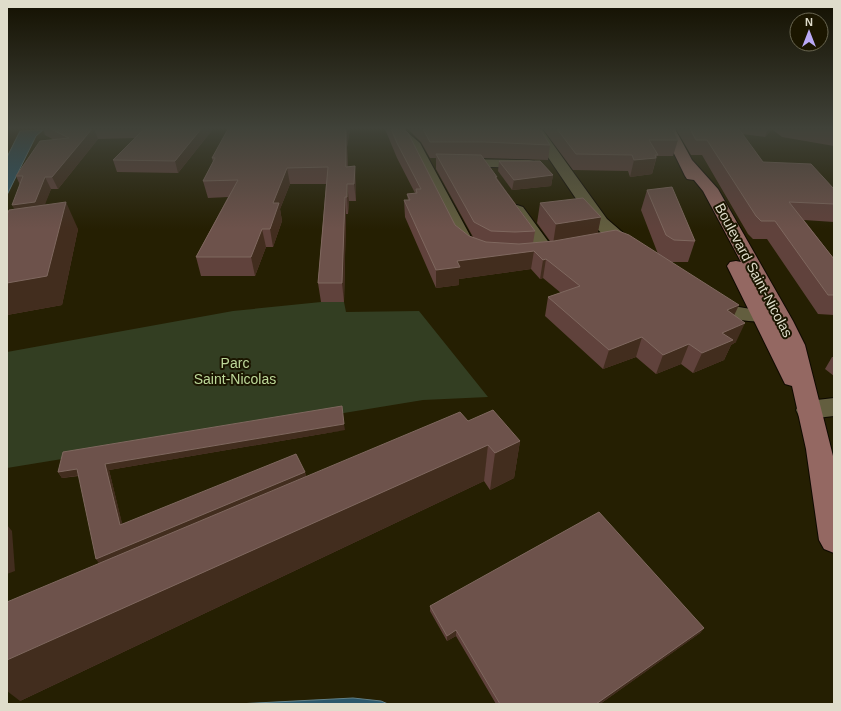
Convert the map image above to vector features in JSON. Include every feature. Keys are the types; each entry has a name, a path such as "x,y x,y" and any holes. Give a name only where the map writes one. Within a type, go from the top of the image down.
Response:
{"main road":[{"name":"Boulevard Saint-Nicolas","path":"686,162 696,186 762,316 821,408"},
{"name":"Boulevard Saint-Nicolas","path":"686,162 710,189 783,321 821,408 819,449 834,540"}],"street":[{"path":"558,162 602,223 618,240 645,258"},
{"path":"489,255 465,242 438,163 488,170 561,166"},
{"path":"506,195 554,251 528,254"},
{"path":"599,244 618,240"},
{"path":"692,288 719,306 735,313 762,316"}],"green space":[{"name":"Parc Saint-Nicolas","path":"321,302 344,302 346,312 419,311 488,397 423,400 7,468 7,352 233,311"}],"water":[{"path":"7,162 23,162 7,195"},
{"path":"353,698 381,701 388,704 237,704"}],"building":[{"path":"25,162 64,162 52,177 45,177 35,202 12,205 23,176 16,176"},
{"path":"213,162 346,162 346,167 355,166 354,184 347,184 347,197 345,197 342,283 318,283 328,167 287,168 273,203 279,203 270,229 262,229 251,257 196,257 238,180 203,181"},
{"path":"407,162 423,162 455,225 469,236 486,242 519,244 554,241 616,230 629,235 739,305 727,310 745,323 722,333 733,340 702,353 689,344 663,355 642,337 609,350 548,297 580,286 546,259 543,260 534,251 457,261 460,267 436,270 404,200 410,200 407,194 417,193 416,189 421,189"},
{"path":"441,162 486,162 497,177 495,177 535,231 491,231 474,222"},
{"path":"500,162 541,162 553,175 514,180"},
{"path":"721,162 811,164 834,189 834,204 789,202 834,259 834,295 828,295 775,221 761,221 756,216"},
{"path":"672,187 695,241 674,240 666,235 647,190"},
{"path":"583,198 601,217 556,224 540,203"},
{"path":"66,202 47,276 7,283 7,215 9,210"},
{"path":"342,406 344,424 105,464 120,525 296,454 305,472 96,559 77,469 58,472 63,452"},
{"path":"493,410 520,441 495,453 488,445 7,660 7,602 460,412 468,421"},
{"path":"599,512 704,628 596,704 500,704 456,630 447,636 430,606"}]}
